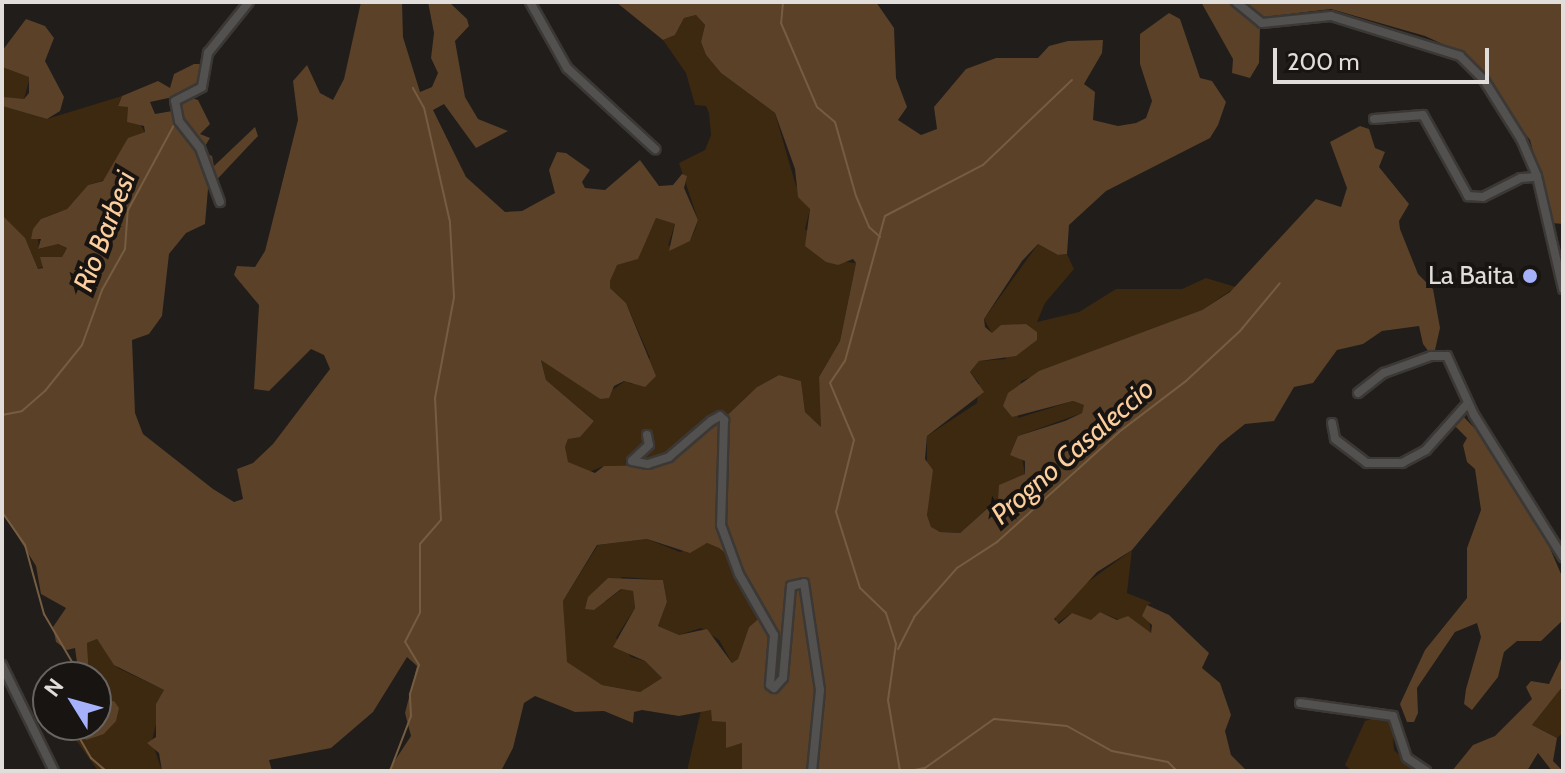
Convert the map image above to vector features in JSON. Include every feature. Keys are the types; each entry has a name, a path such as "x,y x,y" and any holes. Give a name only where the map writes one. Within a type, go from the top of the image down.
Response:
{"street":[{"path":"220,202 200,148 179,121 175,101 202,87 208,53 249,2"},
{"path":"530,2 567,68 655,149"},
{"path":"1236,2 1262,23 1331,16 1460,56 1502,107 1537,177 1563,289"},
{"path":"1374,119 1423,115 1468,196 1483,197 1521,178 1537,177"},
{"path":"1358,393 1384,373 1441,353 1447,356 1468,403 1563,557"},
{"path":"1332,423 1335,439 1367,463 1402,463 1426,450 1468,403"},
{"path":"647,435 649,445 632,461 648,464 669,457 711,421 720,416 724,420 721,525 739,574 774,635 770,685 774,688 783,678 791,586 804,583 820,690 812,771"},
{"path":"2,665 54,771"},
{"path":"1300,703 1393,716 1407,758 1426,771"}],"shaded area":[{"path":"361,2 402,2 403,37 420,92 432,87 438,73 431,58 434,33 428,2 449,2 467,19 469,26 455,41 465,97 478,119 508,131 476,148 444,104 433,110 466,177 505,212 522,211 555,193 549,170 557,152 566,153 590,170 582,182 585,188 605,190 640,160 659,186 673,185 682,174 687,176 684,188 698,220 690,241 669,251 675,224 656,218 638,259 617,265 610,281 610,288 626,303 656,376 645,387 624,381 614,386 609,398 600,399 541,360 546,380 594,421 580,437 568,439 565,447 568,462 595,473 604,466 651,465 716,426 757,387 779,375 801,381 805,412 821,427 819,377 840,341 856,263 853,259 838,265 826,262 805,246 810,209 798,197 795,169 775,113 721,73 706,55 701,42 705,25 696,15 684,18 675,35 663,40 616,2 876,2 894,28 896,78 907,107 898,120 921,135 937,129 934,107 966,69 996,58 1038,58 1049,46 1068,41 1103,40 1102,53 1084,84 1095,92 1093,120 1118,126 1136,123 1146,118 1152,101 1140,64 1140,34 1169,13 1180,19 1200,78 1212,81 1226,102 1218,125 1210,138 1106,191 1069,225 1067,254 1058,255 1038,244 1022,261 984,319 985,327 992,333 1001,325 1026,324 1037,332 1037,340 1016,356 979,361 970,372 984,392 927,436 925,459 933,470 927,515 931,527 940,532 960,533 998,499 999,485 1025,474 1025,461 1010,455 1018,436 1065,421 1082,413 1084,405 1073,401 1012,417 1003,406 1008,393 1039,371 1202,310 1230,292 1316,199 1341,207 1347,188 1330,142 1360,126 1369,129 1375,148 1385,152 1379,167 1409,204 1399,221 1400,229 1418,274 1433,289 1440,328 1435,350 1429,352 1423,344 1419,326 1382,331 1363,344 1337,350 1313,383 1294,387 1274,421 1245,424 1220,444 1132,550 1097,572 1054,619 1059,624 1072,613 1091,620 1100,612 1117,620 1128,616 1151,633 1152,625 1142,616 1147,605 1169,615 1209,653 1202,668 1220,683 1231,715 1225,731 1231,755 1247,771 742,771 742,743 726,748 726,722 712,721 711,710 679,716 642,710 634,712 633,723 604,711 575,712 535,696 524,703 513,748 501,771 388,771 411,736 405,713 417,666 407,657 373,712 331,748 269,760 272,771 162,771 159,753 147,743 156,737 156,704 164,690 114,665 97,639 87,643 88,661 77,661 75,648 67,650 56,642 53,627 66,608 41,594 36,566 2,511 2,215 25,238 38,269 43,268 40,257 62,257 67,248 58,244 38,249 41,239 31,239 33,229 41,219 67,209 88,185 103,181 128,138 145,132 144,126 127,122 128,107 118,106 122,96 158,81 170,88 174,74 194,64 200,64 199,82 187,94 150,102 155,114 178,110 188,97 198,100 210,124 200,134 210,138 202,151 212,156 214,166 255,127 258,136 208,189 205,224 186,233 169,254 162,316 149,334 132,340 135,413 143,434 213,489 234,502 243,499 237,469 253,463 273,444 330,369 324,355 311,349 269,391 254,389 259,305 234,275 237,266 255,267 265,251 298,120 293,81 307,65 320,93 333,100 344,79","holes":["647,539 690,553 707,543 734,560 759,601 762,616 749,627 738,659 732,663 707,629 679,635 658,626 667,602 663,580 608,578 588,597 585,609 594,610 621,589 633,591 635,608 613,647 645,661 662,678 640,692 602,685 567,662 563,601 597,545"]},
{"path":"1201,2 1227,2 1260,27 1259,63 1250,78 1232,73 1233,59"},
{"path":"1244,2 1563,2 1563,224 1552,223 1530,140 1460,52 1425,36 1331,9 1263,17"},
{"path":"696,15 705,25 701,42 706,55 721,73 775,113 796,186 810,209 805,229 846,262 856,263 840,341 819,377 822,428 805,412 801,381 779,375 757,387 716,426 651,465 604,466 586,473 567,462 565,447 568,439 594,421 546,380 541,359 600,399 625,381 632,384 650,358 626,303 610,288 610,281 616,265 637,259 656,218 675,224 668,246 690,241 695,230 698,220 679,163 705,150 711,135 709,113 706,106 695,105 686,73 663,40 675,35 684,18"},
{"path":"26,19 45,26 54,38 45,61 64,97 60,111 47,119 2,106 3,97 24,99 29,93 29,77 2,67 2,51"},
{"path":"2,67 30,77 24,99 2,100"},
{"path":"122,96 118,105 128,106 145,132 128,139 104,180 88,185 67,209 46,217 37,226 39,249 57,244 67,248 62,257 38,269 27,243 2,215 2,106 47,119"},
{"path":"1038,244 1058,255 1067,254 1074,269 1045,303 1037,322 1079,312 1116,289 1182,289 1206,278 1236,287 1202,310 1021,381 1018,418 1073,401 1085,405 1082,413 1018,436 1025,474 960,533 940,532 931,528 927,515 927,436 977,403 979,383 970,372 979,361 1006,359 984,319"},
{"path":"1451,411 1459,412 1488,442 1549,546 1561,574 1563,620 1541,641 1517,641 1504,652 1498,677 1472,710 1464,704 1481,637 1477,623 1455,632 1417,688 1418,713 1414,722 1407,722 1400,704 1425,650 1467,598 1467,548 1481,510 1475,469 1467,462 1463,445 1467,438 1453,424"},
{"path":"647,539 680,552 707,543 719,548 734,560 759,601 762,617 749,627 738,660 732,663 719,640 701,628 679,635 658,626 667,602 663,580 622,577 605,602 622,589 633,591 635,608 616,638 631,657 645,661 662,678 640,692 602,685 566,662 563,601 598,545"},
{"path":"1132,550 1127,593 1152,603 1147,605 1151,633 1100,612 1092,621 1072,613 1056,624 1055,615 1085,584"},
{"path":"97,639 118,668 164,690 152,741 162,771 98,771 77,741 112,741 112,661 88,661 87,643"},
{"path":"1563,655 1563,686 1532,725 1557,738 1553,761 1563,771 1552,771 1538,753 1527,771 1452,771 1473,745 1495,736 1532,699 1526,687 1531,681 1549,684"},
{"path":"1563,686 1563,733 1557,738 1532,725"},
{"path":"112,701 119,708 112,725"},
{"path":"701,710 711,710 726,722 726,747 742,743 742,771 687,771"},
{"path":"1379,716 1392,719 1394,750 1416,771 1352,771 1345,765 1365,721"}],"waterway":[{"path":"783,2 781,23 817,107 835,122 856,196 869,227 880,237"},
{"path":"900,771 888,700 896,644 886,613 860,588 836,512 854,440 830,383 845,361 885,216 983,165 1072,80"},
{"path":"390,771 411,716 410,694 419,665 405,642 420,613 420,544 441,520 435,398 454,297 450,222 424,108 413,88"},
{"name":"Rio Barbesi","path":"2,415 22,411 45,391 82,345 102,290 125,249 128,210 175,123"},
{"name":"Progno Casaleccio","path":"898,649 914,617 957,568 997,542 1119,432 1186,381 1240,331 1280,283"},
{"path":"2,512 25,545 44,614 71,661"},
{"path":"909,771 925,768 994,719 1067,726 1112,751 1168,762 1177,771"},
{"path":"81,741 91,758 106,771"}],"place":[{"name":"La Baita","path":"1530,276"}]}
